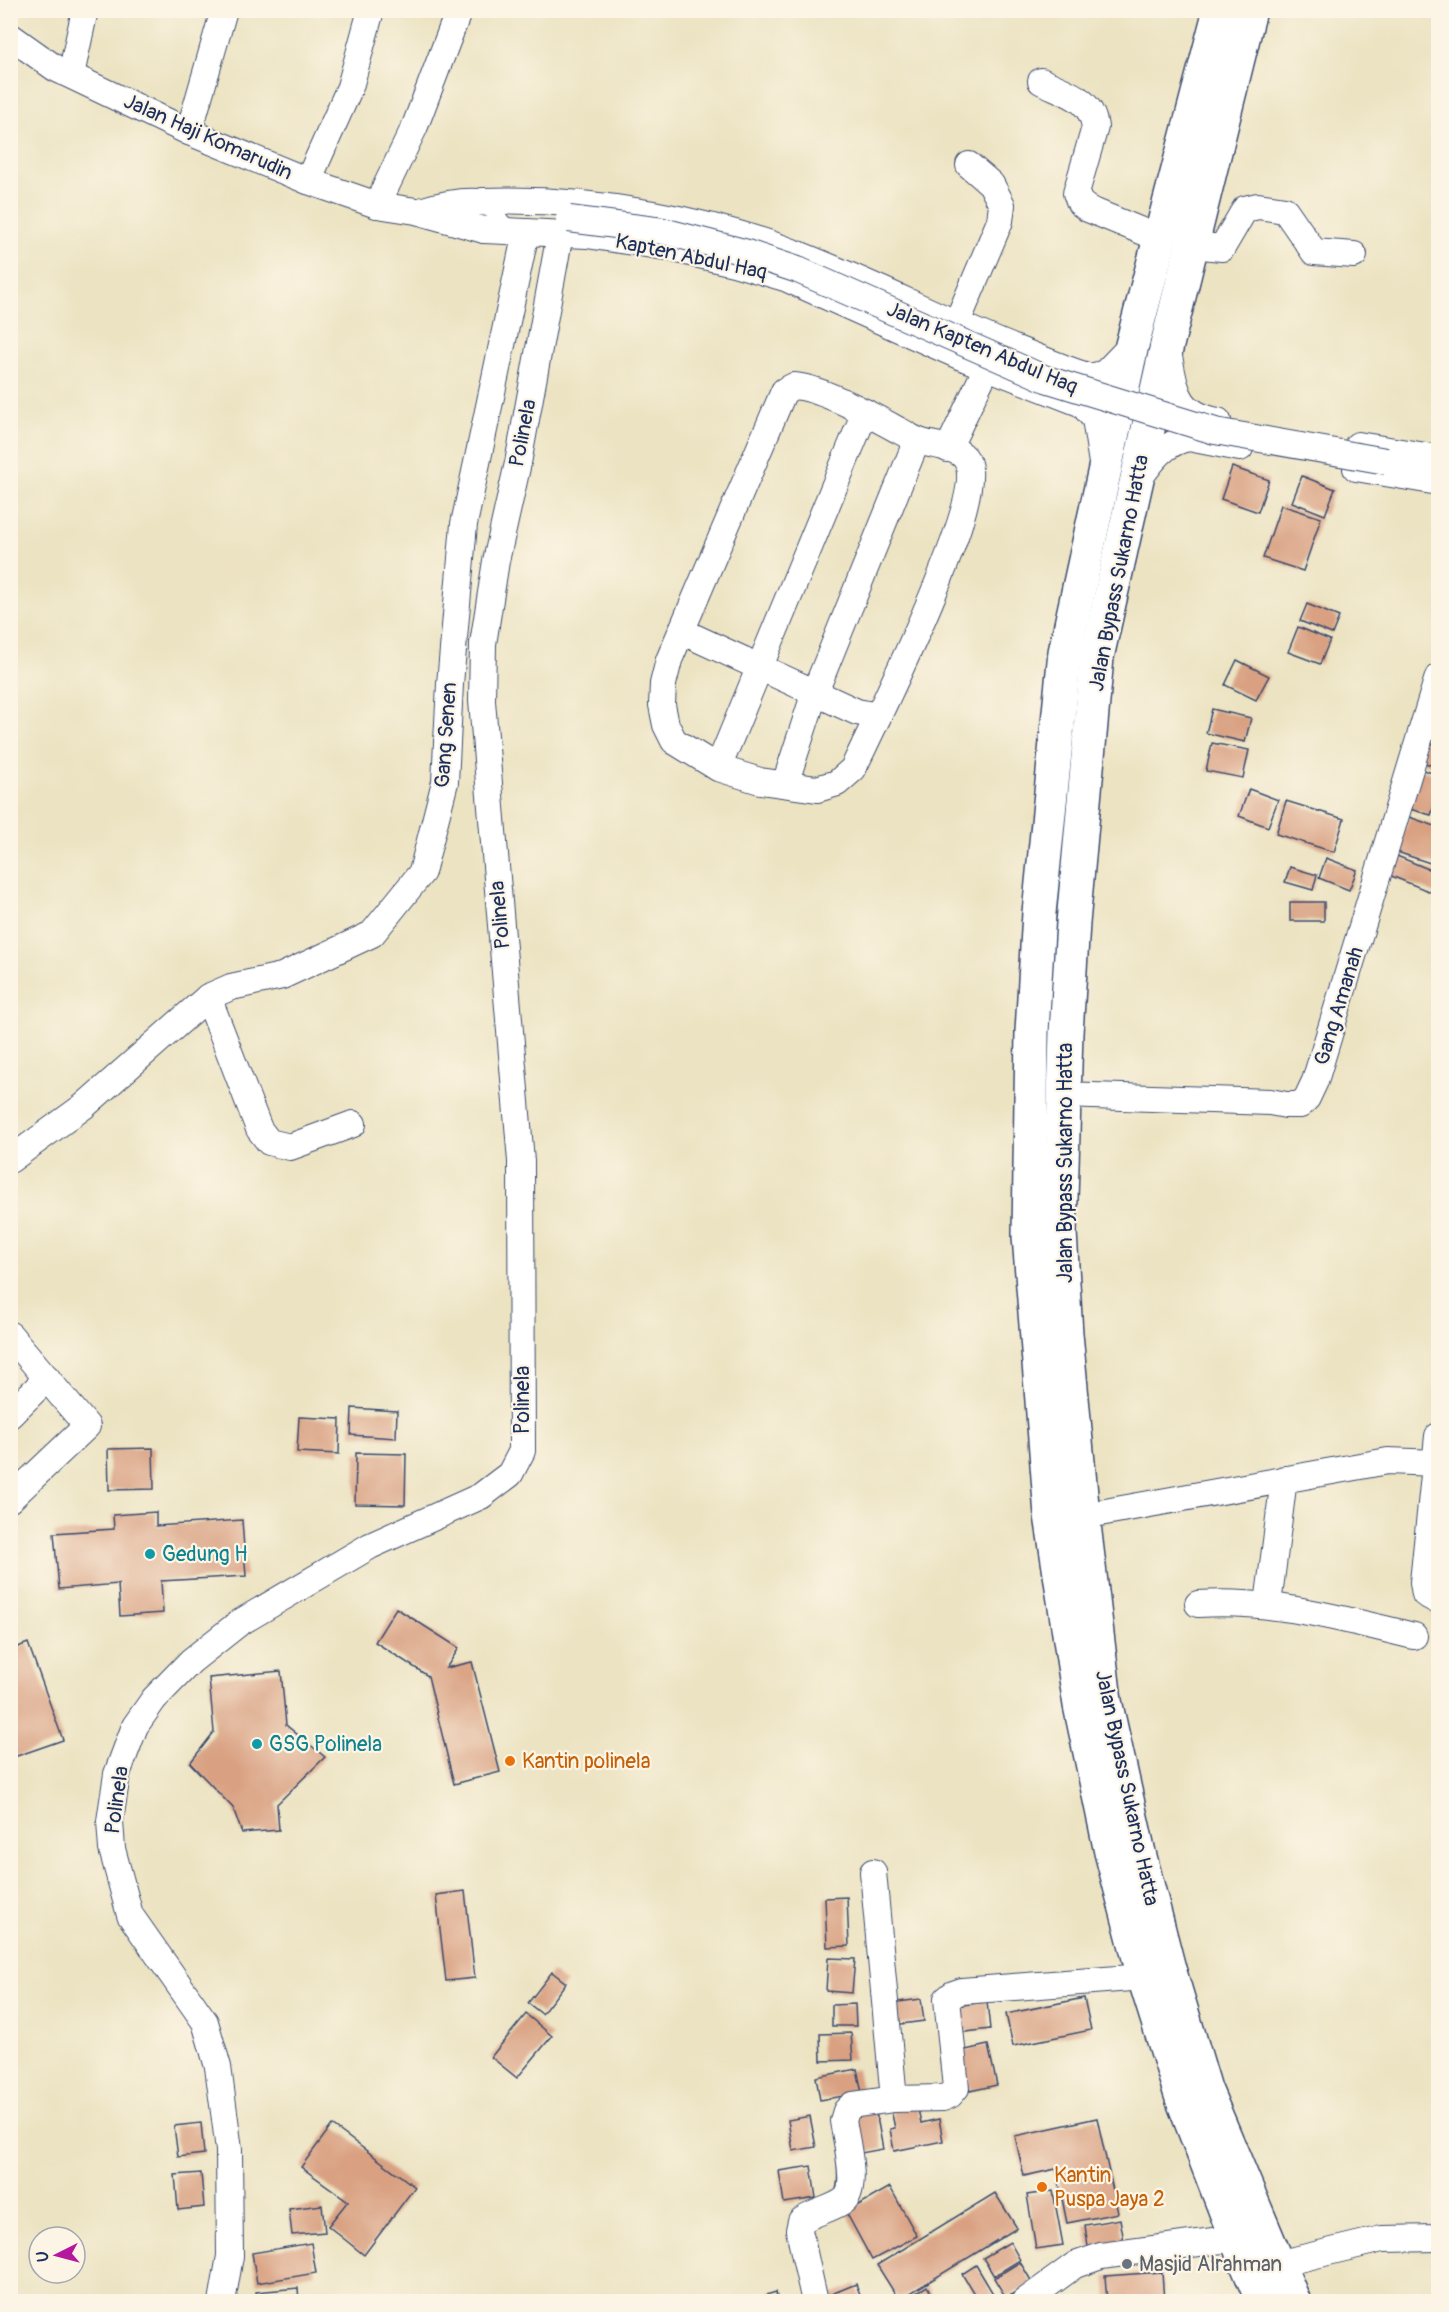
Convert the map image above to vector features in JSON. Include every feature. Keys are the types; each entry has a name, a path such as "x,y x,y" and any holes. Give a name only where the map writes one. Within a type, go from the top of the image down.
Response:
{"highway":[{"name":"Jalan Bypass Sukarno Hatta","path":"1220,10 1226,49"},
{"name":"Jalan Bypass Sukarno Hatta","path":"1250,10 1226,49 1177,242 1167,345 1097,657 1073,923 1063,1095 1060,1232 1066,1334 1083,1516 1105,1701 1168,1969 1205,2089 1294,2301"},
{"name":"Jalan Bypass Sukarno Hatta","path":"1177,242 1132,345 1065,652 1039,913 1032,1032 1029,1236 1051,1515 1080,1705 1111,1852 1144,1977 1182,2098 1263,2301"}],"street":[{"path":"71,75 85,10"},
{"path":"189,132 224,10"},
{"path":"308,182 350,87 371,10"},
{"path":"377,205 415,126 459,10"},
{"name":"Jalan Haji Komarudin","path":"10,36 55,68 189,132 308,182 377,205 416,212"},
{"path":"1041,81 1085,103 1093,117 1095,127 1076,193 1080,202 1088,209 1177,242 1222,248 1245,209 1258,206 1285,210 1314,252 1354,255"},
{"path":"945,350 1000,221 1002,205 992,184 969,165"},
{"name":"Kapten Abdul Haq","path":"483,201 525,200 642,212 728,230 814,260 957,325 1091,377 1105,374 1132,345"},
{"name":"Jalan Kapten Abdul Haq","path":"416,212 442,204 483,201 563,224"},
{"name":"Jalan Kapten Abdul Haq","path":"416,212 483,230 528,222 663,231 744,252 809,275 1046,379 1215,431 1421,467"},
{"name":"Kapten Abdul Haq","path":"483,230 525,232 563,224 587,235 665,247 786,278 945,350 1082,404 1095,419 1103,478"},
{"name":"Polinela","path":"222,2301 230,2256 229,2150 218,2067 205,2022 130,1916 112,1849 110,1821 117,1774 135,1726 154,1699 191,1661 223,1635 370,1546 481,1496 510,1474 522,1451 521,1161 482,701 483,644 496,561 518,462 563,224"},
{"path":"722,260 732,253 733,243 728,230"},
{"name":"Gang Senen","path":"10,1160 84,1106 208,997 231,987 282,976 372,934 422,872 445,783 450,684 464,524 525,232"},
{"name":"Jalan Kapten Abdul Haq","path":"1167,345 1175,385 1185,407 1214,432"},
{"path":"948,449 987,367"},
{"path":"1068,398 1079,397 1084,391 1084,380 1076,373"},
{"path":"794,386 800,387 865,412 917,440 948,449 964,456 969,463 970,474 961,521 938,585 853,769 837,783 817,789 760,781 718,768 674,741 666,724 662,705 663,684 669,660 683,632 784,391 794,386"},
{"path":"718,768 865,412"},
{"name":"Jalan Kapten Abdul Haq","path":"1135,484 1163,449 1189,438 1214,432 1421,467"},
{"path":"785,784 815,692 917,440"},
{"path":"683,632 857,712 878,716"},
{"name":"Gang Amanah","path":"1063,1095 1270,1102 1286,1105 1300,1105 1307,1098 1315,1081 1379,877 1438,677"},
{"path":"208,997 259,1129 269,1142 290,1147 353,1124"},
{"path":"10,1335 87,1426 10,1499"},
{"path":"10,1414 47,1378"},
{"path":"1438,1436 1423,1582 1425,1593 1438,1601"},
{"path":"1083,1516 1388,1461 1436,1463"},
{"path":"1268,1604 1284,1479"},
{"path":"1198,1604 1224,1602 1268,1604 1338,1617 1414,1636"},
{"path":"873,1872 894,2099"},
{"path":"815,2301 799,2230 801,2221 809,2215 842,2202 850,2194 852,2182 843,2121 846,2111 852,2106 894,2099 944,2098 950,2095 956,2088 947,1999 952,1994 962,1991 1144,1977"},
{"path":"1023,2301 1075,2265 1101,2256 1236,2238"},
{"path":"1278,2264 1382,2239 1438,2238"}],"building":[{"path":"1232,467 1269,480 1258,512 1221,499"},
{"path":"1302,476 1335,489 1325,515 1292,502"},
{"path":"1281,505 1321,518 1303,571 1263,558"},
{"path":"1307,604 1339,617 1332,634 1300,621"},
{"path":"1298,627 1330,640 1320,664 1288,652"},
{"path":"1237,660 1269,676 1256,700 1225,685"},
{"path":"1438,704 1438,737 1429,734"},
{"path":"1212,709 1251,718 1245,742 1206,733"},
{"path":"1425,741 1438,746 1438,768 1418,760"},
{"path":"1212,743 1249,750 1243,778 1206,771"},
{"path":"1418,768 1438,775 1438,792 1431,815 1406,808"},
{"path":"1249,789 1278,800 1268,827 1239,816"},
{"path":"1286,801 1344,819 1334,852 1276,834"},
{"path":"1409,817 1438,827 1436,865 1397,852"},
{"path":"1397,856 1438,873 1438,895 1389,875"},
{"path":"1326,858 1357,870 1349,890 1319,878"},
{"path":"1290,867 1317,875 1313,890 1285,882"},
{"path":"1290,902 1324,902 1324,921 1290,921"},
{"path":"352,1408 397,1411 396,1438 351,1435"},
{"path":"299,1417 340,1419 339,1454 297,1452"},
{"path":"153,1448 154,1489 109,1490 108,1449"},
{"path":"356,1453 406,1454 405,1505 355,1504"},
{"name":"Gedung H","path":"156,1512 156,1526 242,1520 246,1576 161,1581 163,1613 120,1616 118,1584 59,1589 54,1533 114,1529 113,1515"},
{"path":"396,1608 459,1648 446,1668 472,1662 500,1772 454,1784 428,1676 375,1642"},
{"path":"28,1643 63,1740 14,1757 10,1749 10,1650"},
{"name":"GSG Polinela","path":"281,1671 286,1725 325,1757 277,1804 279,1830 242,1833 233,1808 190,1763 214,1732 209,1678"},
{"path":"465,1891 475,1978 446,1981 436,1895"},
{"path":"847,1897 849,1946 827,1947 825,1898"},
{"path":"828,1958 855,1959 852,1993 826,1991"},
{"path":"552,1972 566,1983 542,2014 528,2003"},
{"path":"1084,1998 1091,2030 1013,2046 1006,2014"},
{"path":"921,1999 924,2021 894,2025 891,2003"},
{"path":"987,2002 990,2029 958,2033 954,2006"},
{"path":"855,2004 856,2026 832,2026 832,2005"},
{"path":"526,2014 552,2036 517,2078 491,2057"},
{"path":"851,2033 853,2060 821,2061 820,2034"},
{"path":"988,2045 997,2085 970,2091 961,2051"},
{"path":"857,2069 862,2093 820,2100 816,2077"},
{"path":"917,2104 921,2123 939,2119 943,2141 894,2151 890,2129 895,2128 891,2110"},
{"path":"876,2112 883,2149 856,2154 849,2117"},
{"path":"810,2116 816,2147 793,2151 788,2120"},
{"path":"1097,2118 1118,2213 1067,2223 1056,2169 1024,2176 1015,2136"},
{"path":"201,2123 204,2154 178,2157 174,2126"},
{"path":"332,2125 415,2187 364,2255 328,2226 348,2201 301,2167"},
{"path":"811,2166 816,2198 784,2203 779,2171"},
{"path":"201,2173 204,2207 178,2210 175,2175"},
{"path":"890,2187 917,2236 872,2260 846,2212"},
{"path":"1053,2191 1063,2245 1036,2249 1027,2195"},
{"path":"995,2193 1017,2228 899,2300 877,2265"},
{"path":"322,2205 325,2232 292,2235 289,2209"},
{"path":"1120,2219 1124,2241 1088,2247 1085,2225"},
{"path":"1010,2242 1020,2260 994,2276 983,2258"},
{"path":"311,2243 316,2273 257,2283 252,2253"},
{"path":"1020,2262 1032,2282 1006,2298 994,2278"},
{"path":"976,2265 998,2302 979,2302 962,2274"},
{"path":"1162,2272 1164,2302 1107,2302 1105,2276"},
{"path":"856,2284 863,2302 832,2302 829,2295"},
{"path":"927,2286 936,2302 902,2302"},
{"path":"298,2288 299,2302 257,2302 256,2292"},
{"path":"776,2292 778,2302 747,2302 747,2301"}],"place":[{"name":"Gedung H","path":"150,1554"},
{"name":"GSG Polinela","path":"257,1744"},
{"name":"Kantin polinela","path":"510,1761"},
{"name":"Kantin Puspa Jaya 2","path":"1042,2187"},
{"name":"Masjid Alrahman","path":"1127,2264"}]}
